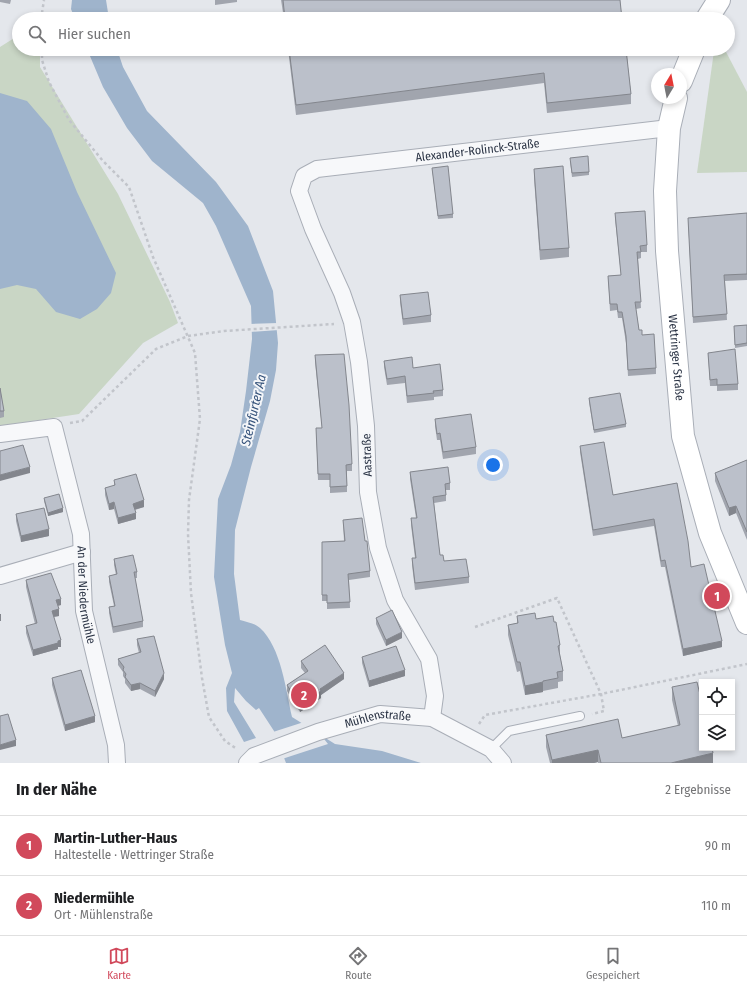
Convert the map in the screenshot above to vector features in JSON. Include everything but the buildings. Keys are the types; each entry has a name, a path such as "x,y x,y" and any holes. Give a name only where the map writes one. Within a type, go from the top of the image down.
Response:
{"main road":[{"path":"711,12 719,0"},
{"path":"686,68 691,56"},
{"name":"Wettringer Straße","path":"675,104 669,128 665,191 667,251 684,436 710,533 745,613"}],"street":[{"name":"Alexander-Rolinck-Straße","path":"299,191 304,176 317,168 669,128"},
{"name":"Aastraße","path":"299,191 313,229 342,293 352,322 359,362 366,426 368,492 378,548 395,600 429,659 435,696 432,718"},
{"path":"0,434 54,427"},
{"name":"An der Niedermühle","path":"54,427 81,534 84,611 116,745 118,763"},
{"path":"0,576 82,552"},
{"name":"Mühlenstraße","path":"250,760 318,732 380,714 432,718 492,750 503,763"}],"lane":[{"path":"492,750 509,731 580,716"}],"path":[{"path":"42,12 44,0"},
{"path":"42,56 49,82 69,120 103,161 128,187 153,257 195,353 200,419 189,500 188,534 191,593 202,678 209,717 225,741 250,760"},
{"path":"54,427 82,421 156,349 188,336 224,331 301,327 352,322"},
{"path":"475,627 557,598 601,694 604,711 580,716"},
{"path":"469,738 485,715 601,694 747,664"}],"green space":[{"path":"12,39 12,56 40,56 40,67 118,194 170,302 178,323 143,343 79,414 0,426 0,47"},
{"path":"713,56 728,56 747,92 747,172 697,173"}],"water":[{"path":"72,0 106,0 108,12 72,12"},
{"name":"Steinfurter Aa","path":"90,56 119,56 123,67 147,111 216,182 248,226 273,291 278,343 276,370 270,401 235,530 234,574 240,620 258,626 273,646 282,670 292,717 335,744 382,751 421,763 286,763 274,731 259,708 256,710 235,688 234,702 256,738 244,742 227,711 226,688 232,673 225,645 214,577 218,499 231,465 240,432 252,339 251,306 216,226 203,203 152,161 127,128 103,87"},
{"path":"0,93 27,101 51,129 77,192 116,273 111,293 97,309 80,319 56,312 36,289 17,285 0,289"}],"pier":[{"path":"278,323 279,330 250,332 250,324"},
{"path":"304,722 317,730 328,744 282,759 273,732"}],"place":[{"name":"Martin-Luther-Haus","path":"717,596"},
{"name":"Niedermühle","path":"304,695"}]}
